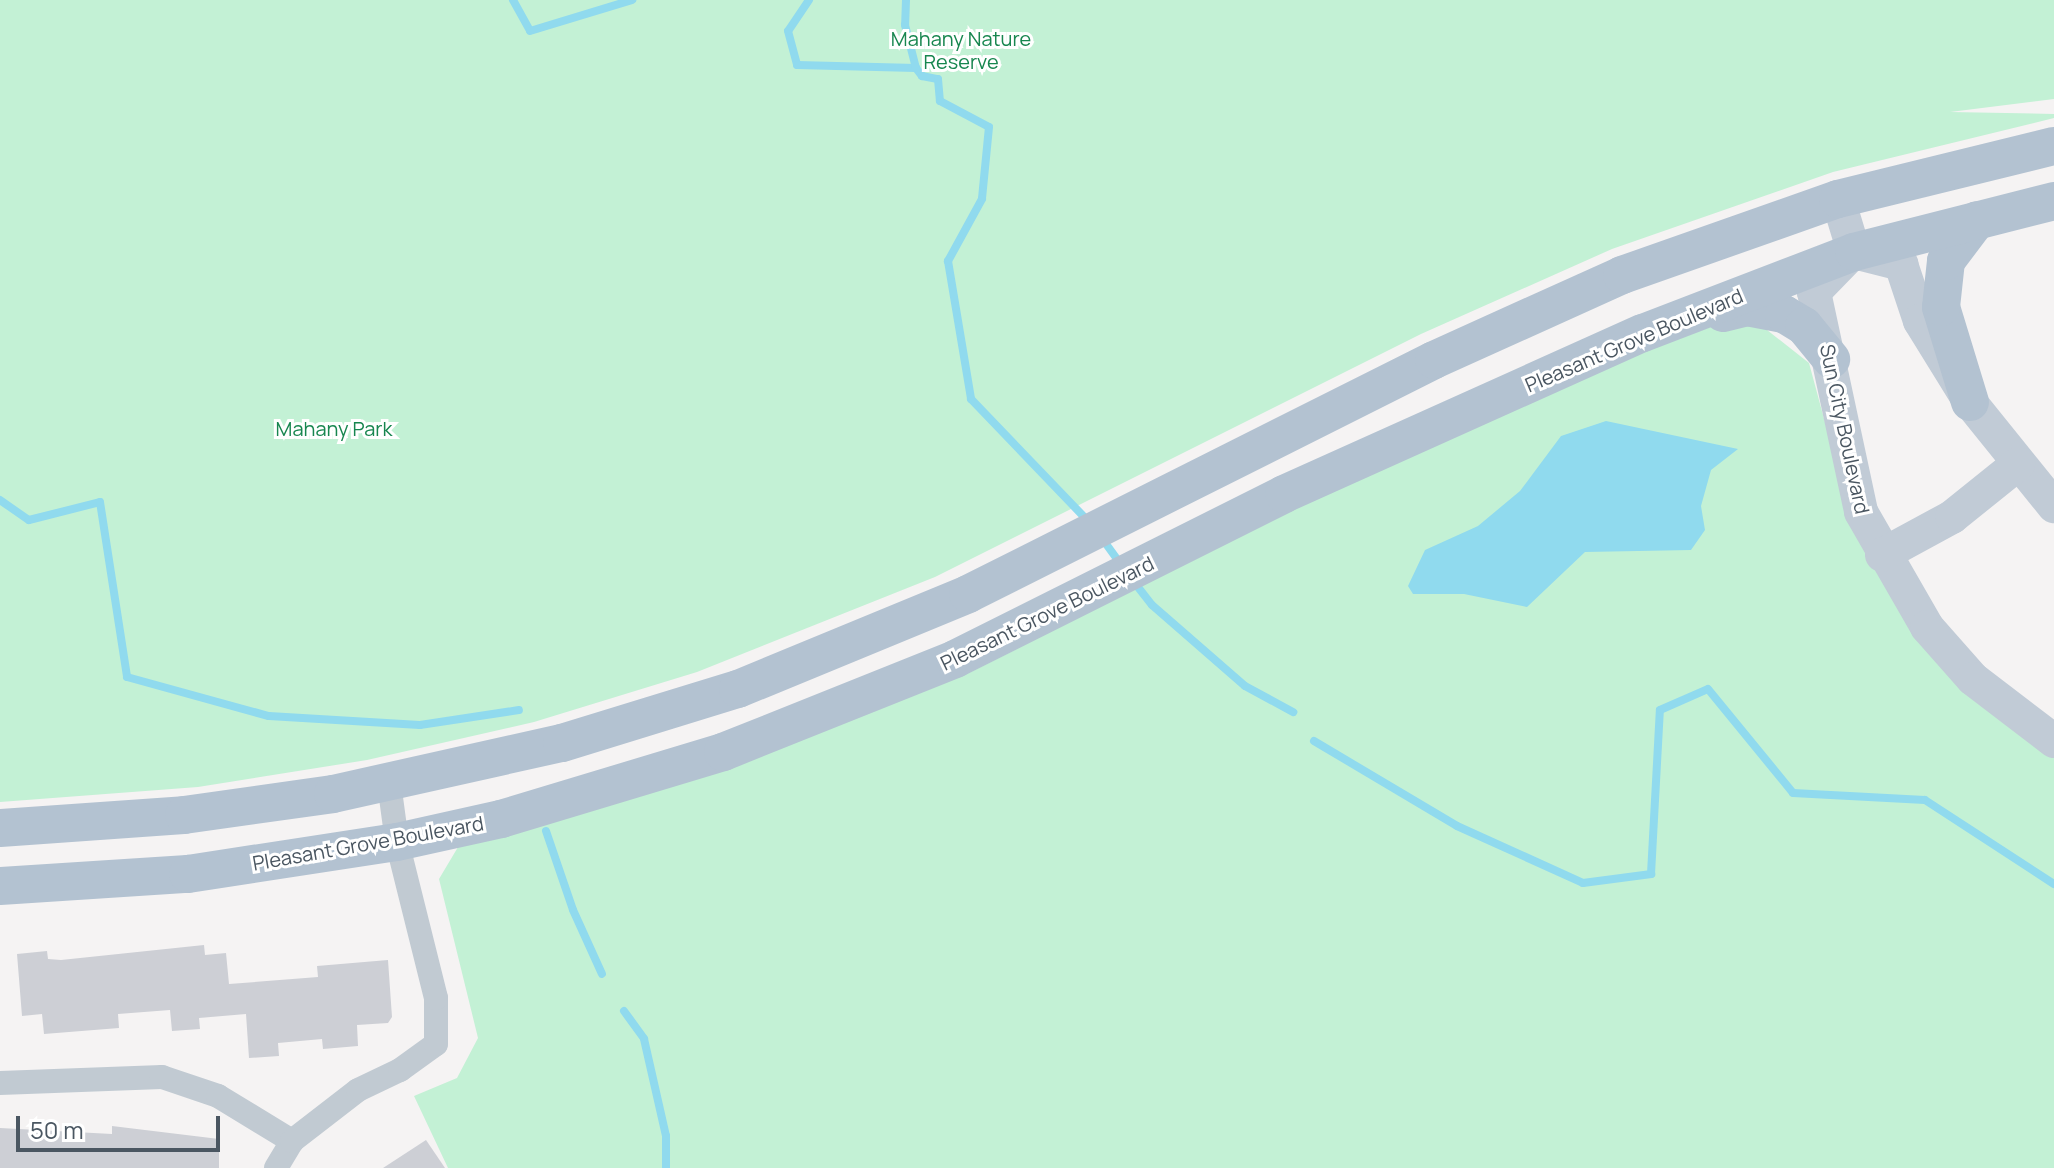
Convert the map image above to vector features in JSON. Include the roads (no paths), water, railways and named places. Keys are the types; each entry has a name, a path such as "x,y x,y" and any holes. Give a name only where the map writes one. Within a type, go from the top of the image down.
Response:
{"main road":[{"path":"0,828 184,815 389,783 562,743 738,689 854,645 1044,556 1434,360 1622,275 1838,199 2054,146"},
{"name":"Pleasant Grove Boulevard","path":"0,886 188,874 397,842 501,819 723,752 899,683 1182,548 1284,494 1643,333 1854,252 2054,201"},
{"path":"1970,402 1941,307 1946,261 1977,220"},
{"path":"1643,333 1747,307 1775,311 1804,326 1831,359"}],"street":[{"path":"1838,199 1854,252 1901,264 1920,321 1970,402 2054,506"},
{"name":"Sun City Boulevard","path":"1854,252 1814,292 1831,359 1861,512 1882,555 1927,627 1973,679 2054,741"},
{"path":"1882,555 1952,517 2018,464"},
{"path":"276,1168 292,1141 358,1090 400,1070 436,1044 436,998 397,842 389,783"},
{"path":"0,1083 162,1077 218,1096 292,1141"}],"water":[{"path":"1606,421 1738,449 1711,470 1701,506 1705,530 1691,550 1585,552 1527,607 1464,594 1413,594 1408,586 1425,550 1478,526 1520,491 1561,436"}],"waterway":[{"path":"513,0 530,31 632,0"},
{"path":"809,0 788,31 797,65 916,68 922,76 938,79 940,101 989,127 982,199 948,261 971,399 1090,523"},
{"path":"906,0 905,25 916,68"},
{"path":"0,500 29,520 100,502 127,677 269,716 420,725 519,710"},
{"path":"1101,537 1121,565"},
{"path":"1134,582 1152,605 1245,686 1293,712"},
{"path":"1314,741 1457,826 1583,883 1651,874 1660,710 1708,689 1793,793 1925,800 2054,884"},
{"path":"546,831 573,910 602,974"},
{"path":"624,1011 644,1039 666,1136 666,1168"}],"park label":[{"name":"Mahany Nature Reserve","path":"961,50"},
{"name":"Mahany Park","path":"334,428"}]}
